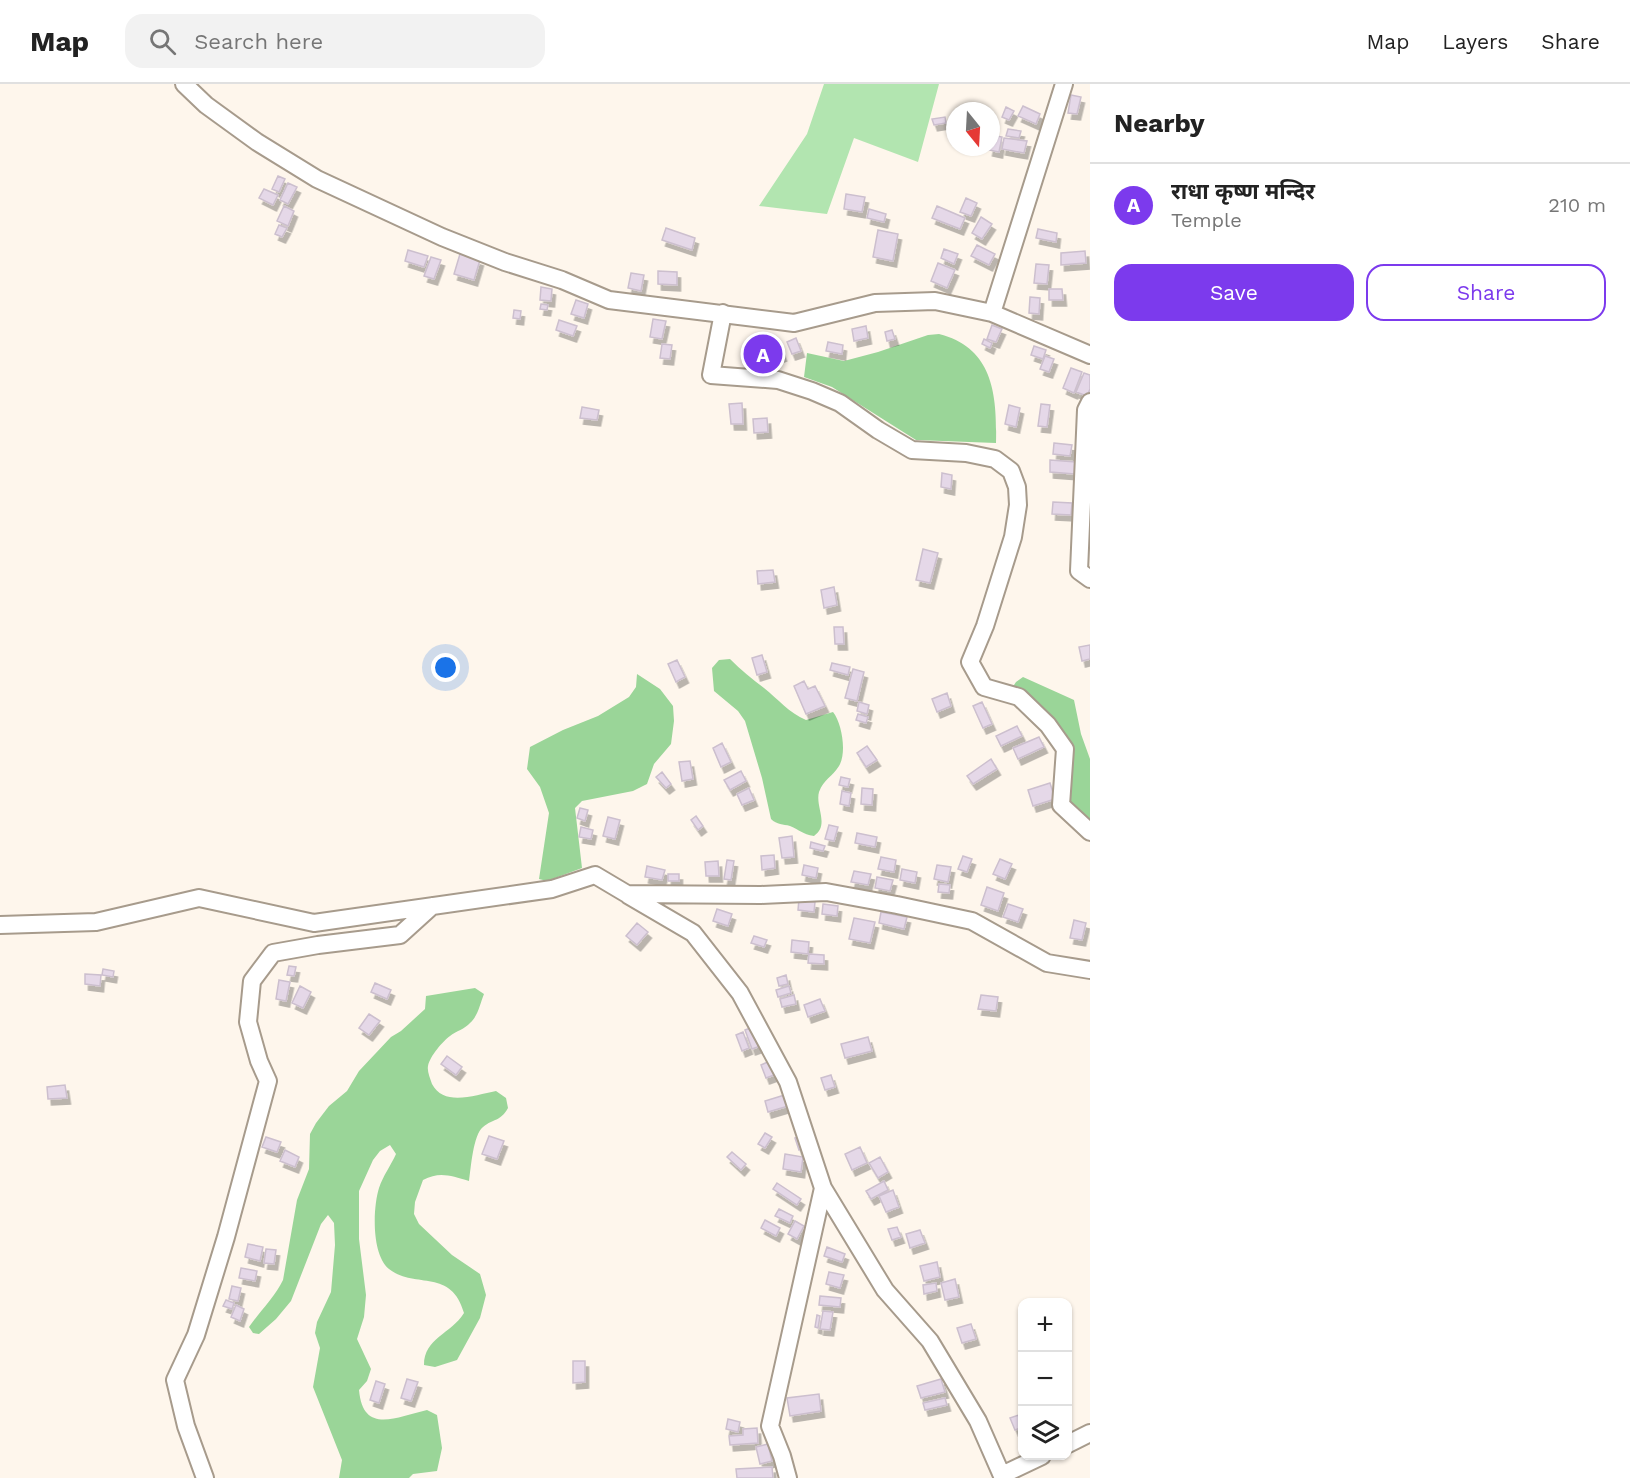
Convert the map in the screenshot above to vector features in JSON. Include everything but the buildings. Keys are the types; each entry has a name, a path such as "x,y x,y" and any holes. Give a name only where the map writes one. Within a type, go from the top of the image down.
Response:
{"street":[{"path":"184,84 206,105 257,142 317,179 442,237 505,262 562,280 609,300 794,323 875,303 935,301 992,313 1090,355"},
{"path":"992,313 1064,84"},
{"path":"723,313 711,375 778,380 801,387 840,403 878,430 912,450 966,453 995,459 1011,471 1018,496 1013,537 985,626 970,662 984,687 1019,698 1048,724 1065,749 1061,805 1090,832"},
{"path":"1090,402 1086,410 1079,571 1090,579"},
{"path":"0,925 96,922 199,898 314,923 552,889 595,875 693,933 740,993 788,1082 823,1188 885,1290 930,1341 978,1421 1002,1476 1032,1460"},
{"path":"627,894 761,896 826,892 972,921 1047,963 1090,969"},
{"path":"206,1478 186,1426 175,1380 196,1335 226,1237 268,1081 259,1061 248,1022 252,981 273,953 400,935 432,906"},
{"path":"788,1478 770,1426 823,1188"},
{"path":"1072,1442 1090,1433"}],"green space":[{"path":"824,84 939,84 918,162 854,138 827,214 759,206 807,134"},
{"path":"939,334 971,350 981,362 993,392 996,443 916,440 832,387 804,377 807,353 844,361 928,335"},
{"path":"730,659 794,714 806,720 833,712 839,723 843,754 839,766 819,792 822,821 819,832 814,836 771,819 762,778 745,721 738,711 714,691 712,668 719,660"},
{"path":"637,674 660,689 673,706 671,744 654,764 647,784 633,791 582,801 575,808 582,868 547,881 539,879 549,813 540,787 527,769 530,747 598,716 629,697 636,687"},
{"path":"1023,677 1074,700 1081,734 1090,759 1090,828 1066,803 1072,755 1012,688"},
{"path":"475,988 484,994 477,1013 468,1025 450,1036 437,1049 429,1062 429,1075 437,1091 444,1095 461,1098 496,1091 506,1098 508,1108 502,1116 487,1124 480,1131 473,1152 469,1181 440,1175 423,1180 415,1202 414,1214 419,1224 452,1255 480,1274 486,1295 480,1318 457,1360 435,1367 424,1365 428,1348 464,1313 451,1290 442,1285 399,1275 389,1269 379,1253 375,1230 377,1196 396,1154 390,1145 380,1151 373,1160 359,1191 359,1239 366,1295 364,1317 357,1339 371,1369 367,1381 359,1390 362,1404 367,1413 374,1418 393,1419 427,1410 437,1415 442,1448 437,1471 413,1474 409,1478 339,1478 342,1460 313,1387 320,1348 315,1333 317,1322 331,1292 335,1245 334,1223 328,1215 321,1224 291,1301 259,1334 253,1333 249,1327 283,1280 297,1200 309,1169 310,1134 316,1123 329,1106 347,1091 359,1071 391,1037 425,1009 426,996"}],"place":[{"name":"राधा कृष्ण मन्दिर","path":"763,354"}]}
